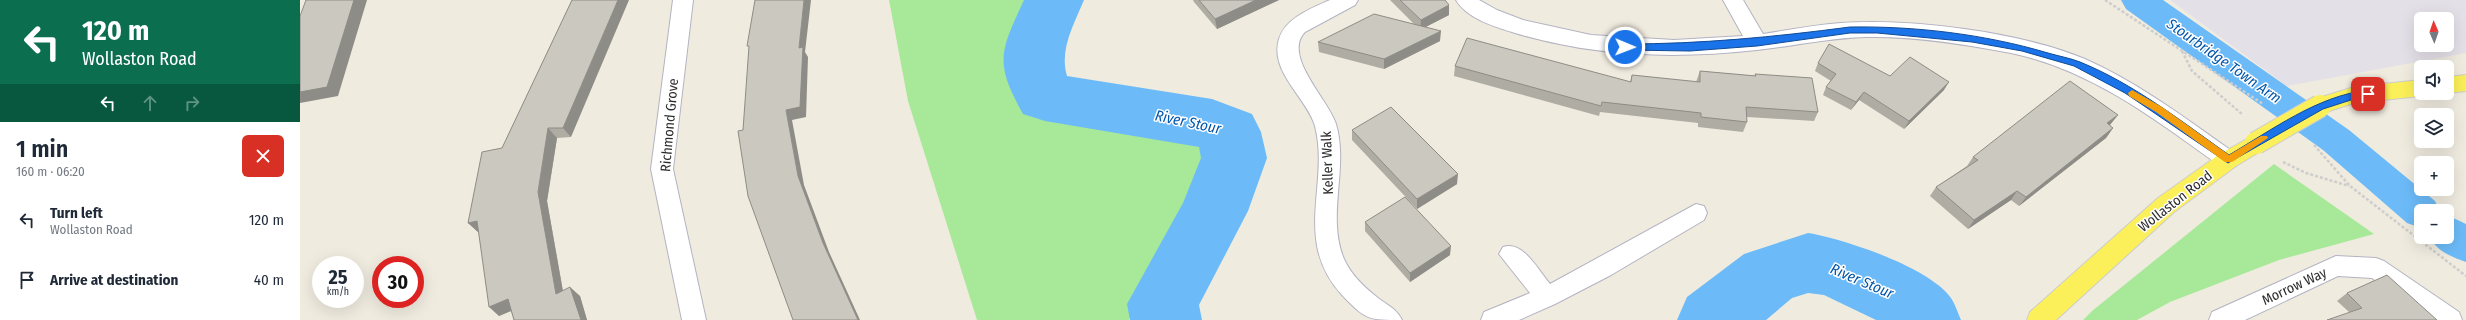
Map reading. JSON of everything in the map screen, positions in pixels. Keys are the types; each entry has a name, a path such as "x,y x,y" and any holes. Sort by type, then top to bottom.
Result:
{"main road":[{"path":"2454,84 2466,83"},
{"name":"Wollaston Road","path":"2039,320 2166,205 2228,160 2320,106 2354,95 2414,89"}],"street":[{"name":"Richmond Grove","path":"683,0 662,169 680,262 694,320"},
{"name":"Keller Walk","path":"1348,0 1298,25 1289,39 1289,53 1298,79 1312,97 1324,120 1329,138 1327,236 1331,254 1347,286 1373,310 1390,320"},
{"path":"1466,0 1490,16 1518,26 1563,39 1612,47 1677,48 1757,42 1850,30 1877,30 1972,39 2022,48 2077,64 2128,91 2159,110 2228,160"},
{"path":"1733,0 1757,42"},
{"path":"1493,320 1547,297 1602,268 1696,214"},
{"path":"1511,254 1547,297"},
{"name":"Morrow Way","path":"2221,320 2336,266 2376,268 2450,320"}],"path":[{"path":"2105,0 2266,107"},
{"path":"2181,51 2192,71 2243,115"},
{"path":"2313,145 2350,186 2466,276"},
{"path":"2280,161 2306,173 2350,186"}],"shaded area":[{"path":"2170,0 2466,0 2466,53 2428,60 2414,60 2414,63 2287,86"}],"green space":[{"path":"889,0 1043,0 1016,68 1036,102 1189,132 1211,165 1164,265 1129,320 977,320 908,101"},
{"path":"2274,164 2374,234 2279,260 2170,302 2137,320 2083,320 2092,311"}],"building":[{"path":"306,0 354,0 327,87 300,92 300,16"},
{"path":"572,0 618,0 563,128 548,128 538,192 556,294 570,287 581,320 514,320 508,299 489,307 477,221 468,223 482,152 502,148"},
{"path":"755,0 804,0 799,48 803,47 800,107 786,110 798,176 823,243 858,320 793,320 748,196 738,131 743,130 749,46 747,46"},
{"path":"1199,0 1256,0 1215,19"},
{"path":"1400,0 1445,0 1449,5 1421,20"},
{"path":"1374,14 1441,31 1384,59 1318,42"},
{"path":"1467,38 1631,82 1632,75 1700,82 1700,71 1756,76 1755,74 1812,78 1818,112 1746,107 1747,122 1701,117 1701,113 1602,102 1601,106 1455,66"},
{"path":"1829,44 1890,76 1910,57 1949,82 1909,121 1864,92 1856,102 1826,87 1836,74 1818,63"},
{"path":"2070,81 2118,115 2107,123 2113,128 2026,197 2017,191 1974,220 1936,187 1978,160 1973,157"},
{"path":"1391,107 1458,174 1417,199 1352,130"},
{"path":"1405,197 1451,246 1410,273 1365,222"},
{"path":"2387,275 2437,320 2327,320 2362,308 2347,293"}],"waterway":[{"name":"River Stour","path":"1054,0 1038,36 1035,48 1035,71 1038,84 1045,97 1212,124 1229,132 1234,158 1214,211 1163,304 1166,320"},
{"name":"Stourbridge Town Arm","path":"2138,0 2336,140 2414,206"},
{"name":"Stourbridge Town Arm","path":"2454,237 2466,245"},
{"name":"River Stour","path":"1713,320 1769,275 1808,263 1834,267 1903,299 1925,320"}],"slow traffic":[{"path":"2132,93 2159,110 2228,160 2264,138"}],"route":[{"path":"1625,47 1677,48 1757,42 1850,30 1877,30 1972,39 2022,48 2077,64 2128,91 2159,110 2228,160 2320,106 2354,95 2368,94"}]}
